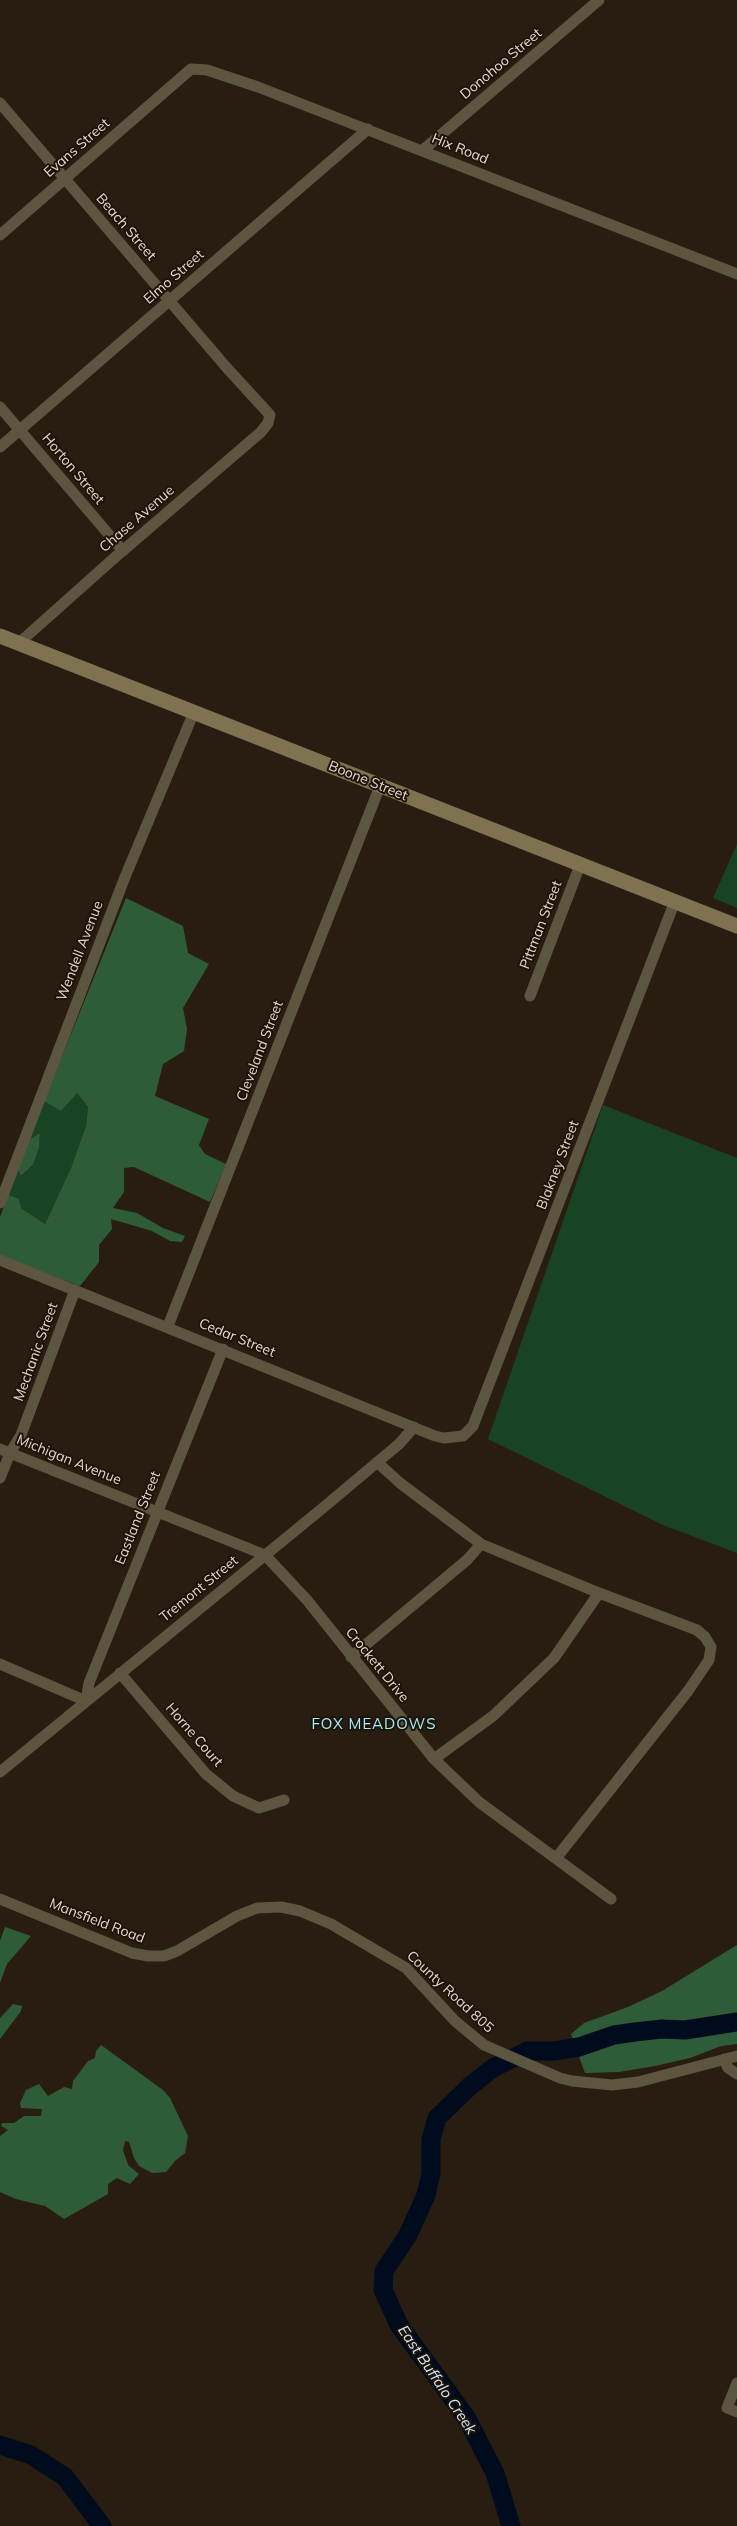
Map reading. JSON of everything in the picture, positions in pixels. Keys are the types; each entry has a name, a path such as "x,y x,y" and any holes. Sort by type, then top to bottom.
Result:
{"street":[{"name":"Donohoo Street","path":"422,150 599,0"},
{"name":"Hix Road","path":"174,84 191,69 207,70 258,87 737,274"},
{"name":"Evans Street","path":"0,235 174,84"},
{"name":"Beach Street","path":"0,103 270,415"},
{"name":"Elmo Street","path":"0,448 368,129"},
{"name":"Horton Street","path":"0,407 122,551"},
{"name":"Chase Avenue","path":"19,643 122,551 261,432 270,415"},
{"name":"Boone Street","path":"0,636 737,926"},
{"name":"Wendell Avenue","path":"0,1203 115,903 194,712"},
{"name":"Cleveland Street","path":"168,1326 380,786"},
{"name":"Pittman Street","path":"530,996 580,865"},
{"name":"Blakney Street","path":"462,1436 473,1426 675,901"},
{"name":"Cedar Street","path":"0,1260 168,1326 414,1427 444,1438 462,1436"},
{"name":"Mechanic Street","path":"0,1478 5,1451 21,1436 75,1290"},
{"name":"Eastland Street","path":"86,1701 89,1683 223,1349"},
{"name":"Tremont Street","path":"0,1772 399,1444 414,1427"},
{"name":"Michigan Avenue","path":"5,1451 265,1555"},
{"path":"377,1462 400,1483 481,1544 599,1593 697,1630 705,1637 711,1647 709,1660 557,1857"},
{"path":"351,1657 467,1560 481,1544"},
{"name":"Crockett Drive","path":"265,1555 307,1600 434,1759 479,1802 557,1857 611,1899"},
{"path":"434,1759 493,1716 554,1658 599,1593"},
{"path":"0,1664 86,1701"},
{"name":"Horne Court","path":"120,1673 206,1774 233,1796 259,1808 284,1800"},
{"name":"Mansfield Road","path":"0,1899 132,1953 148,1956 164,1956 177,1951 237,1916 265,1907"},
{"name":"County Road 805","path":"265,1907 290,1908 310,1915 393,1959 414,1976 464,2030 494,2051 560,2078 598,2084 638,2082 737,2056"},
{"path":"724,2059 728,2068 737,2074"},
{"path":"737,2383 727,2408 737,2412"}],"green space":[{"path":"737,844 737,908 713,898"},
{"path":"126,898 183,926 188,953 209,964 183,1008 187,1029 184,1051 163,1064 155,1096 209,1119 199,1145 205,1154 226,1164 210,1202 134,1167 124,1168 124,1192 113,1208 137,1213 163,1228 185,1236 182,1242 170,1241 152,1231 111,1219 112,1229 99,1245 99,1262 80,1286 0,1256 0,1217 8,1195 19,1199 21,1208 45,1224 71,1168 86,1126 88,1107 77,1093 61,1111 44,1101"},
{"path":"77,1093 88,1107 86,1126 71,1168 45,1224 21,1208 8,1195 18,1168 22,1176 33,1165 39,1148 40,1133 29,1140 44,1101"},
{"path":"603,1105 737,1158 737,1553 663,1525 488,1439"},
{"path":"40,1133 39,1148 33,1165 21,1176 18,1169 29,1140"},
{"path":"5,1927 31,1936 7,1964 0,1983 0,1941"},
{"path":"737,1945 737,2044 721,2046 690,2058 655,2066 619,2072 585,2073 571,2034 584,2023 628,2007 662,1991"},
{"path":"13,2004 22,2006 21,2011 0,2039 0,2018"},
{"path":"101,2045 163,2090 170,2098 188,2136 185,2153 166,2172 152,2173 139,2166 134,2158 129,2142 125,2141 123,2150 128,2165 139,2174 130,2184 117,2178 108,2184 108,2194 64,2219 45,2206 16,2199 0,2192 0,2136 8,2130 1,2126 2,2123 14,2123 24,2116 41,2116 42,2109 21,2108 20,2103 26,2090 39,2084 48,2096 64,2087 72,2089 73,2081 88,2061 95,2058 96,2051"}],"waterway":[{"name":"East Buffalo Creek","path":"511,2526 495,2473 466,2417 399,2325 383,2290 384,2271 408,2235 426,2195 431,2174 431,2139 437,2118 470,2086 493,2068 527,2051 554,2051 579,2047 614,2035 635,2032 662,2029 685,2030 737,2022"},
{"name":"East Buffalo Creek","path":"0,2445 31,2455 65,2477 102,2526"}],"district":[{"name":"FOX MEADOWS","path":"374,1724"}]}
